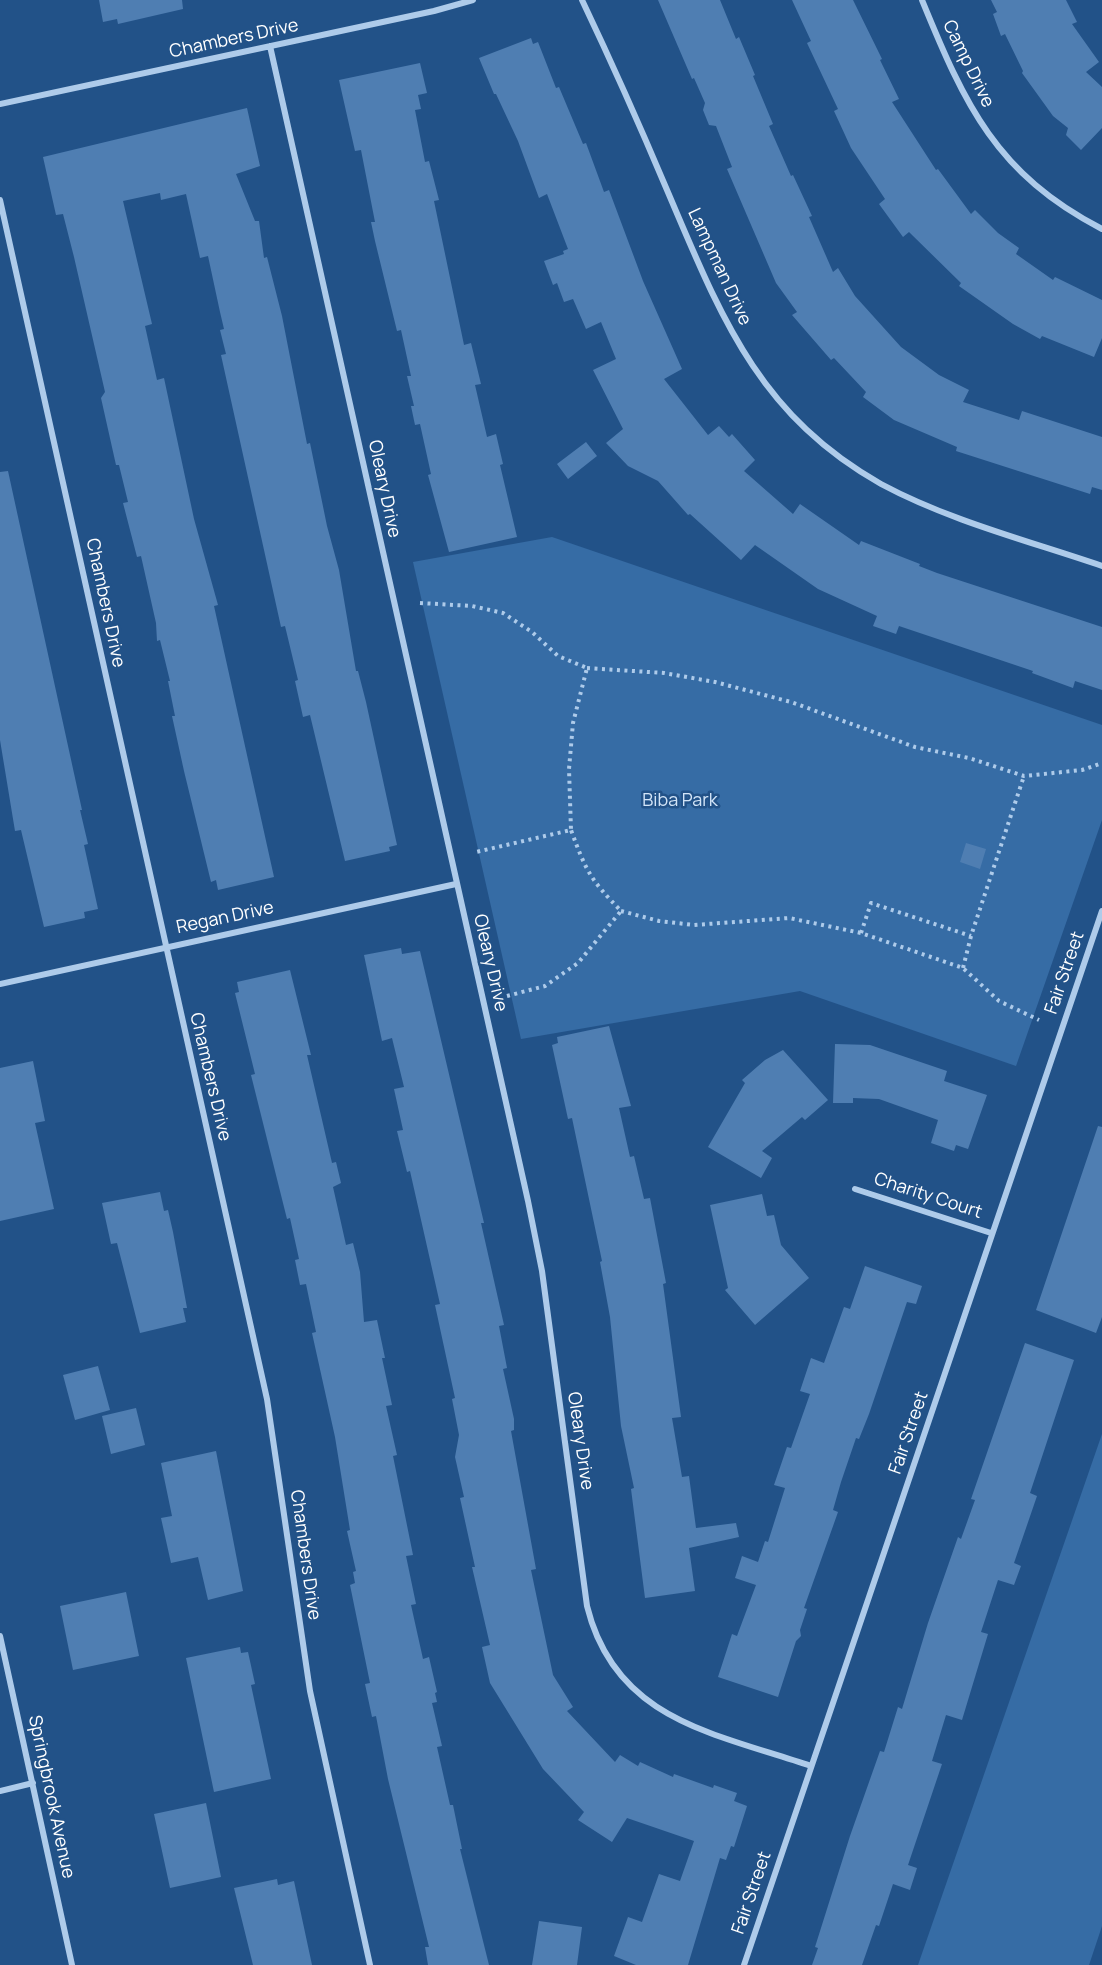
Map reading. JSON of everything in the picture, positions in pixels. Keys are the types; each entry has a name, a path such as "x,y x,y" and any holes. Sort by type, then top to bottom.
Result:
{"street":[{"name":"Chambers Drive","path":"0,104 473,0"},
{"name":"Lampman Drive","path":"582,0 618,75 718,310 750,363 788,411 815,437 843,459 880,483 913,500 1102,566"},
{"name":"Camp Drive","path":"922,0 954,78 985,130 1030,180 1063,206 1102,229"},
{"name":"Oleary Drive","path":"270,46 542,1271 587,1606 594,1632 619,1674 658,1709 679,1720 811,1766"},
{"name":"Chambers Drive","path":"0,200 267,1399 310,1691 370,1965"},
{"name":"Regan Drive","path":"0,984 456,884"},
{"name":"Fair Street","path":"744,1965 1102,911"},
{"name":"Charity Court","path":"855,1189 992,1233"},
{"name":"Springbrook Avenue","path":"0,1636 72,1965"},
{"path":"0,1791 33,1783"}],"path":[{"path":"420,603 472,606 503,613 532,632 558,656 587,668 664,673 715,682 791,702 915,747 969,758 1024,777 1082,770 1102,763"},
{"path":"587,668 573,723 569,769 572,830 589,875 621,911 659,921 694,925 789,918 861,933 963,968 999,1001 1039,1020"},
{"path":"963,968 971,936 1024,777"},
{"path":"476,852 572,830"},
{"path":"861,933 871,903 971,936"},
{"path":"507,996 545,986 578,963 621,911"}],"green space":[{"name":"Biba Park","path":"552,537 1102,725 1102,820 1016,1066 800,991 521,1039 413,562"},
{"path":"1102,1434 1102,1926 1089,1965 918,1965"}],"building":[{"path":"99,0 182,0 183,9 118,24 117,19 103,22"},
{"path":"658,0 720,0 736,39 739,37 755,75 753,76 773,124 769,126 812,216 809,217 833,272 838,268 855,296 901,347 939,375 969,390 963,402 1019,420 1022,411 1102,437 1102,490 1092,487 1090,494 956,451 957,447 894,420 863,397 866,392 834,358 831,360 792,315 797,312 776,283 727,169 732,167 716,126 709,125 703,110 705,103 694,78 692,79"},
{"path":"792,0 853,0 899,99 892,102 936,170 938,169 971,214 975,210 998,233 1019,248 1016,254 1053,280 1055,277 1102,300 1102,338 1094,357 1042,336 1040,339 1013,324 959,286 961,283 909,232 903,237 879,204 885,199 851,148 834,111 838,109 807,43 811,41"},
{"path":"991,0 1066,0 1077,22 1072,24 1099,62 1086,72 1102,87 1102,128 1081,150 1066,135 1068,128 1053,116 1022,73 1005,34 1001,36 993,14 997,12"},
{"path":"531,38 533,44 538,42 556,88 559,87 583,144 586,143 604,192 609,190 643,281 682,369 664,379 708,435 719,426 729,437 732,434 755,460 744,471 793,514 800,504 859,545 861,541 937,573 1102,627 1102,690 1075,681 1073,688 1032,673 1033,671 899,626 896,634 873,626 877,616 818,589 755,545 741,560 690,514 688,515 658,481 628,466 606,443 623,429 593,370 616,359 601,322 586,329 573,299 564,302 557,283 553,285 544,261 564,254 563,251 568,249 547,194 539,198 518,141 479,58"},
{"path":"420,63 427,93 418,95 421,109 415,110 425,162 429,161 439,200 434,201 464,345 471,343 481,384 475,385 487,437 496,434 503,464 500,465 517,537 449,552 428,475 431,474 420,424 415,425 411,406 414,406 407,376 411,376 401,330 397,331 375,241 371,222 375,222 361,150 355,151 339,80"},
{"path":"247,108 260,166 236,174 255,221 259,221 264,258 267,257 282,316 307,444 310,443 327,526 339,570 356,671 358,671 366,702 397,845 389,847 390,851 345,861 310,715 303,717 295,681 298,680 285,626 281,627 221,355 226,354 220,330 224,329 208,256 200,258 186,194 161,200 160,193 123,201 152,324 145,326 157,380 164,378 194,519 218,605 214,606 274,877 218,890 216,880 211,882 172,716 175,716 168,681 170,681 160,640 157,641 156,623 141,556 137,557 123,503 128,502 119,465 116,465 101,398 105,392 74,257 63,214 56,215 43,157"},
{"path":"586,442 597,456 568,479 557,464"},
{"path":"8,471 82,810 80,810 88,844 84,845 98,909 84,912 85,918 44,927 21,830 15,831 0,740 0,472"},
{"path":"966,843 986,849 980,869 960,862"},
{"path":"401,948 402,954 420,951 484,1223 481,1223 504,1325 499,1326 507,1368 503,1369 514,1419 514,1430 511,1431 536,1569 531,1570 553,1675 573,1707 567,1711 615,1762 620,1755 638,1766 640,1762 673,1777 674,1774 713,1788 714,1785 737,1793 734,1801 747,1806 734,1847 731,1846 726,1860 720,1858 688,1965 636,1965 614,1956 628,1917 642,1922 659,1874 680,1881 694,1841 627,1818 612,1842 578,1820 584,1812 543,1769 490,1683 482,1647 490,1645 472,1567 475,1567 460,1498 464,1497 455,1457 459,1435 452,1399 455,1398 435,1305 440,1304 410,1171 407,1172 397,1131 403,1130 394,1089 404,1087 392,1038 382,1041 364,955"},
{"path":"290,970 311,1055 307,1055 332,1163 336,1162 341,1183 333,1187 346,1245 353,1243 360,1272 364,1322 377,1320 385,1358 382,1358 392,1405 386,1406 397,1455 393,1456 413,1555 406,1556 416,1604 411,1605 423,1659 429,1657 437,1692 435,1693 437,1702 432,1703 442,1746 437,1747 450,1805 453,1805 462,1849 460,1849 489,1965 428,1965 425,1947 429,1947 388,1779 376,1716 372,1717 365,1684 370,1683 350,1585 355,1583 353,1572 356,1571 347,1531 350,1530 335,1437 312,1333 316,1332 306,1284 300,1285 295,1260 299,1259 290,1218 287,1219 251,1075 255,1074 235,993 239,992 237,982"},
{"path":"609,1026 631,1106 619,1108 630,1157 634,1156 644,1199 650,1198 666,1283 663,1284 681,1417 672,1418 682,1477 689,1476 696,1528 736,1523 739,1537 689,1548 695,1591 645,1598 631,1489 634,1488 621,1426 610,1317 600,1262 602,1261 572,1118 568,1119 552,1045 558,1043 557,1037"},
{"path":"835,1044 870,1045 947,1071 944,1081 987,1095 968,1149 956,1145 954,1151 931,1143 938,1120 879,1099 853,1098 853,1103 833,1103"},
{"path":"783,1050 828,1100 805,1120 802,1117 762,1151 772,1158 761,1178 708,1147 745,1083 742,1080 765,1060"},
{"path":"33,1061 45,1121 35,1123 54,1209 0,1221 0,1068"},
{"path":"1098,1126 1102,1127 1102,1317 1096,1333 1036,1310"},
{"path":"160,1192 164,1211 168,1210 173,1232 187,1308 183,1308 186,1322 140,1333 117,1243 111,1244 102,1203"},
{"path":"762,1194 767,1216 774,1215 781,1245 809,1278 755,1325 725,1290 728,1288 710,1205"},
{"path":"865,1266 922,1286 916,1304 907,1302 869,1414 859,1439 856,1438 833,1510 838,1512 804,1608 807,1609 800,1630 801,1636 796,1641 778,1697 718,1677 732,1634 737,1636 756,1585 735,1578 742,1556 758,1562 765,1541 768,1542 785,1488 774,1485 787,1447 791,1448 810,1394 800,1391 811,1358 824,1363 844,1307 850,1309"},
{"path":"1025,1343 1074,1360 1030,1493 1037,1496 1014,1563 1021,1566 1014,1585 998,1580 981,1632 988,1634 962,1720 946,1715 932,1761 942,1764 908,1865 917,1868 910,1890 893,1884 879,1926 876,1925 862,1965 812,1965 818,1948 815,1947 850,1836 880,1751 884,1752 898,1707 902,1709 928,1623 958,1537 961,1539 975,1500 971,1499"},
{"path":"98,1366 110,1410 75,1420 63,1375"},
{"path":"136,1408 145,1445 111,1454 102,1416"},
{"path":"216,1451 243,1591 208,1600 198,1557 171,1563 161,1518 172,1516 161,1463"},
{"path":"126,1592 139,1656 73,1670 60,1606"},
{"path":"240,1647 241,1653 248,1652 255,1684 251,1685 271,1779 214,1792 186,1658"},
{"path":"206,1803 221,1877 170,1888 154,1814"},
{"path":"277,1879 278,1885 294,1881 312,1965 253,1965 234,1888"},
{"path":"539,1921 582,1927 577,1965 532,1965"}]}
